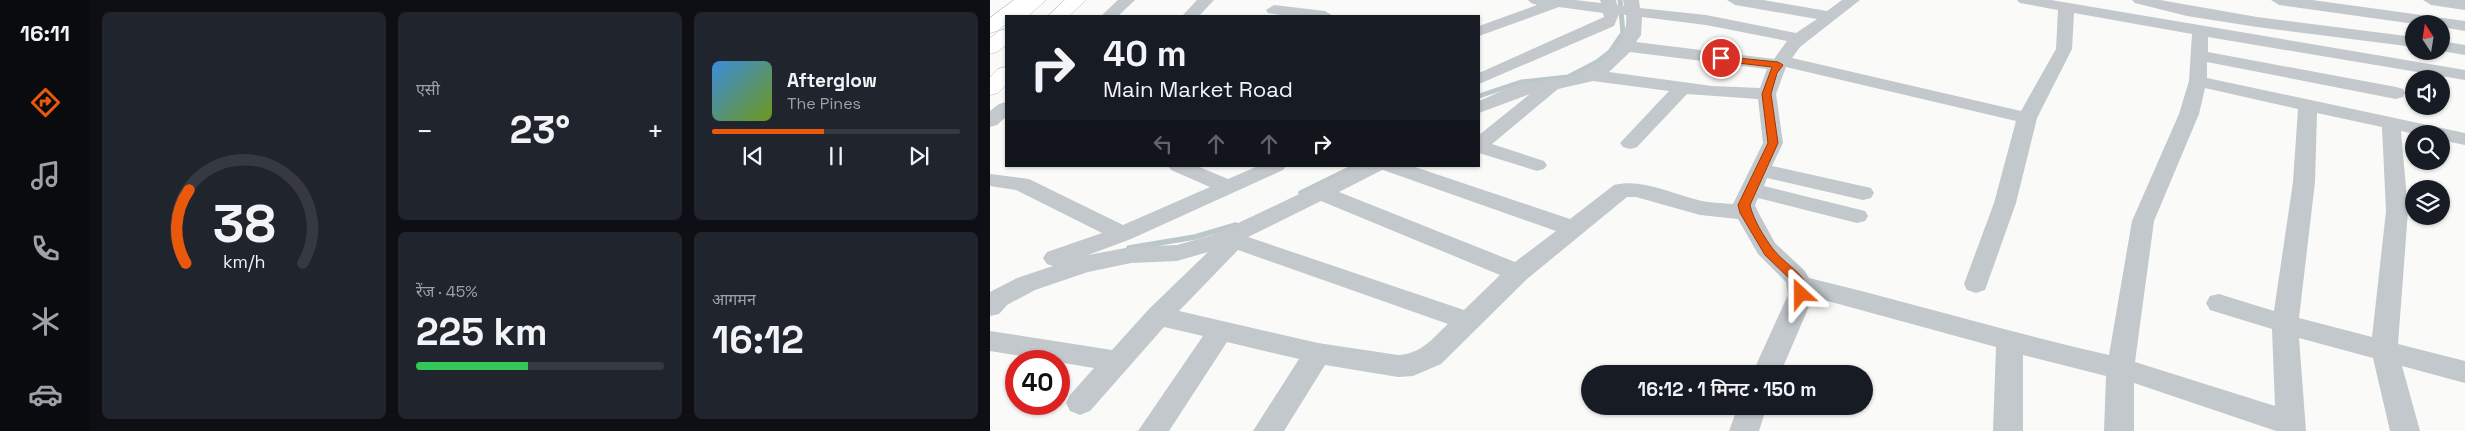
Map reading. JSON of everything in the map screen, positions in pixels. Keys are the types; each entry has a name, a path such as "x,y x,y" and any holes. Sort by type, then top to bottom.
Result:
{"main road":[{"path":"1006,15 1026,0"},
{"path":"1017,15 1037,0"},
{"path":"1031,15 1051,0"},
{"path":"1058,15 1077,0"},
{"path":"1075,15 1093,0"},
{"path":"990,27 1005,16"},
{"path":"990,36 1005,25"},
{"path":"990,48 1005,36"},
{"path":"990,72 1005,59"},
{"path":"990,88 1005,75"}],"street":[{"path":"1111,15 1127,0"},
{"path":"1191,15 1206,0"},
{"path":"1536,0 1621,6 1706,20 1799,39"},
{"path":"1735,0 1830,16"},
{"path":"1770,365 1801,294 1802,286 1798,279 1769,252 1748,201 1773,143 1767,94 1773,73 1799,39 1852,0"},
{"path":"2025,0 2465,75"},
{"path":"2142,0 2187,11 2405,41"},
{"path":"2279,0 2356,6 2465,26"},
{"path":"2431,0 2465,5"},
{"path":"1480,31 1558,2"},
{"path":"1480,107 1525,88 1551,86 1600,71 1625,46 1633,35 1621,6"},
{"path":"1480,79 1608,23 1621,6"},
{"path":"2356,6 2380,38 2391,63 2396,93 2397,211 2384,349 2405,431"},
{"path":"1976,284 2005,203 2027,118 2064,49 2066,7"},
{"path":"1275,9 1318,15"},
{"path":"2119,431 2120,368 2143,221 2189,114 2198,81 2200,31"},
{"path":"1625,46 1780,63 2027,118"},
{"path":"2450,48 2465,50"},
{"path":"2199,55 2396,93"},
{"path":"1591,74 1712,92 1767,94"},
{"path":"2198,81 2405,126"},
{"path":"1480,145 1551,86"},
{"path":"1630,143 1683,88"},
{"path":"1802,286 1925,316 2010,341 2120,368 2291,427 2285,324 2304,182 2308,105"},
{"path":"990,122 1005,109"},
{"path":"2450,136 2465,139"},
{"path":"1480,146 1537,164"},
{"path":"1180,167 1228,187"},
{"path":"990,287 1019,272 1123,234 1274,167"},
{"path":"990,307 998,299 1026,284 1084,264 1131,255 1177,253 1230,239 1373,167"},
{"path":"1394,167 1572,228"},
{"path":"1760,170 1863,193"},
{"path":"990,180 1021,184 1123,234"},
{"path":"1158,316 1318,353 1393,365 1413,365 1431,357 1518,273 1572,228 1615,194 1629,189 1700,208 1748,201 1857,216"},
{"path":"1321,192 1518,273"},
{"path":"1080,403 1116,361 1230,239"},
{"path":"1230,239 1467,321"},
{"path":"2219,304 2285,324 2465,372"},
{"path":"1153,431 1221,330"},
{"path":"990,341 1116,361"},
{"path":"2008,431 2010,341"},
{"path":"1268,431 1318,353"},
{"path":"1744,431 1750,415"}],"waterway":[{"path":"1480,96 1521,82 1568,77 1597,62 1610,52 1623,33 1620,0"},
{"path":"1301,193 1354,167"},
{"path":"1129,248 1195,237 1236,225"}],"route":[{"path":"1721,58 1778,65 1767,87 1774,135 1773,143 1744,205 1746,213 1769,252 1798,279 1802,286 1801,294"}]}
